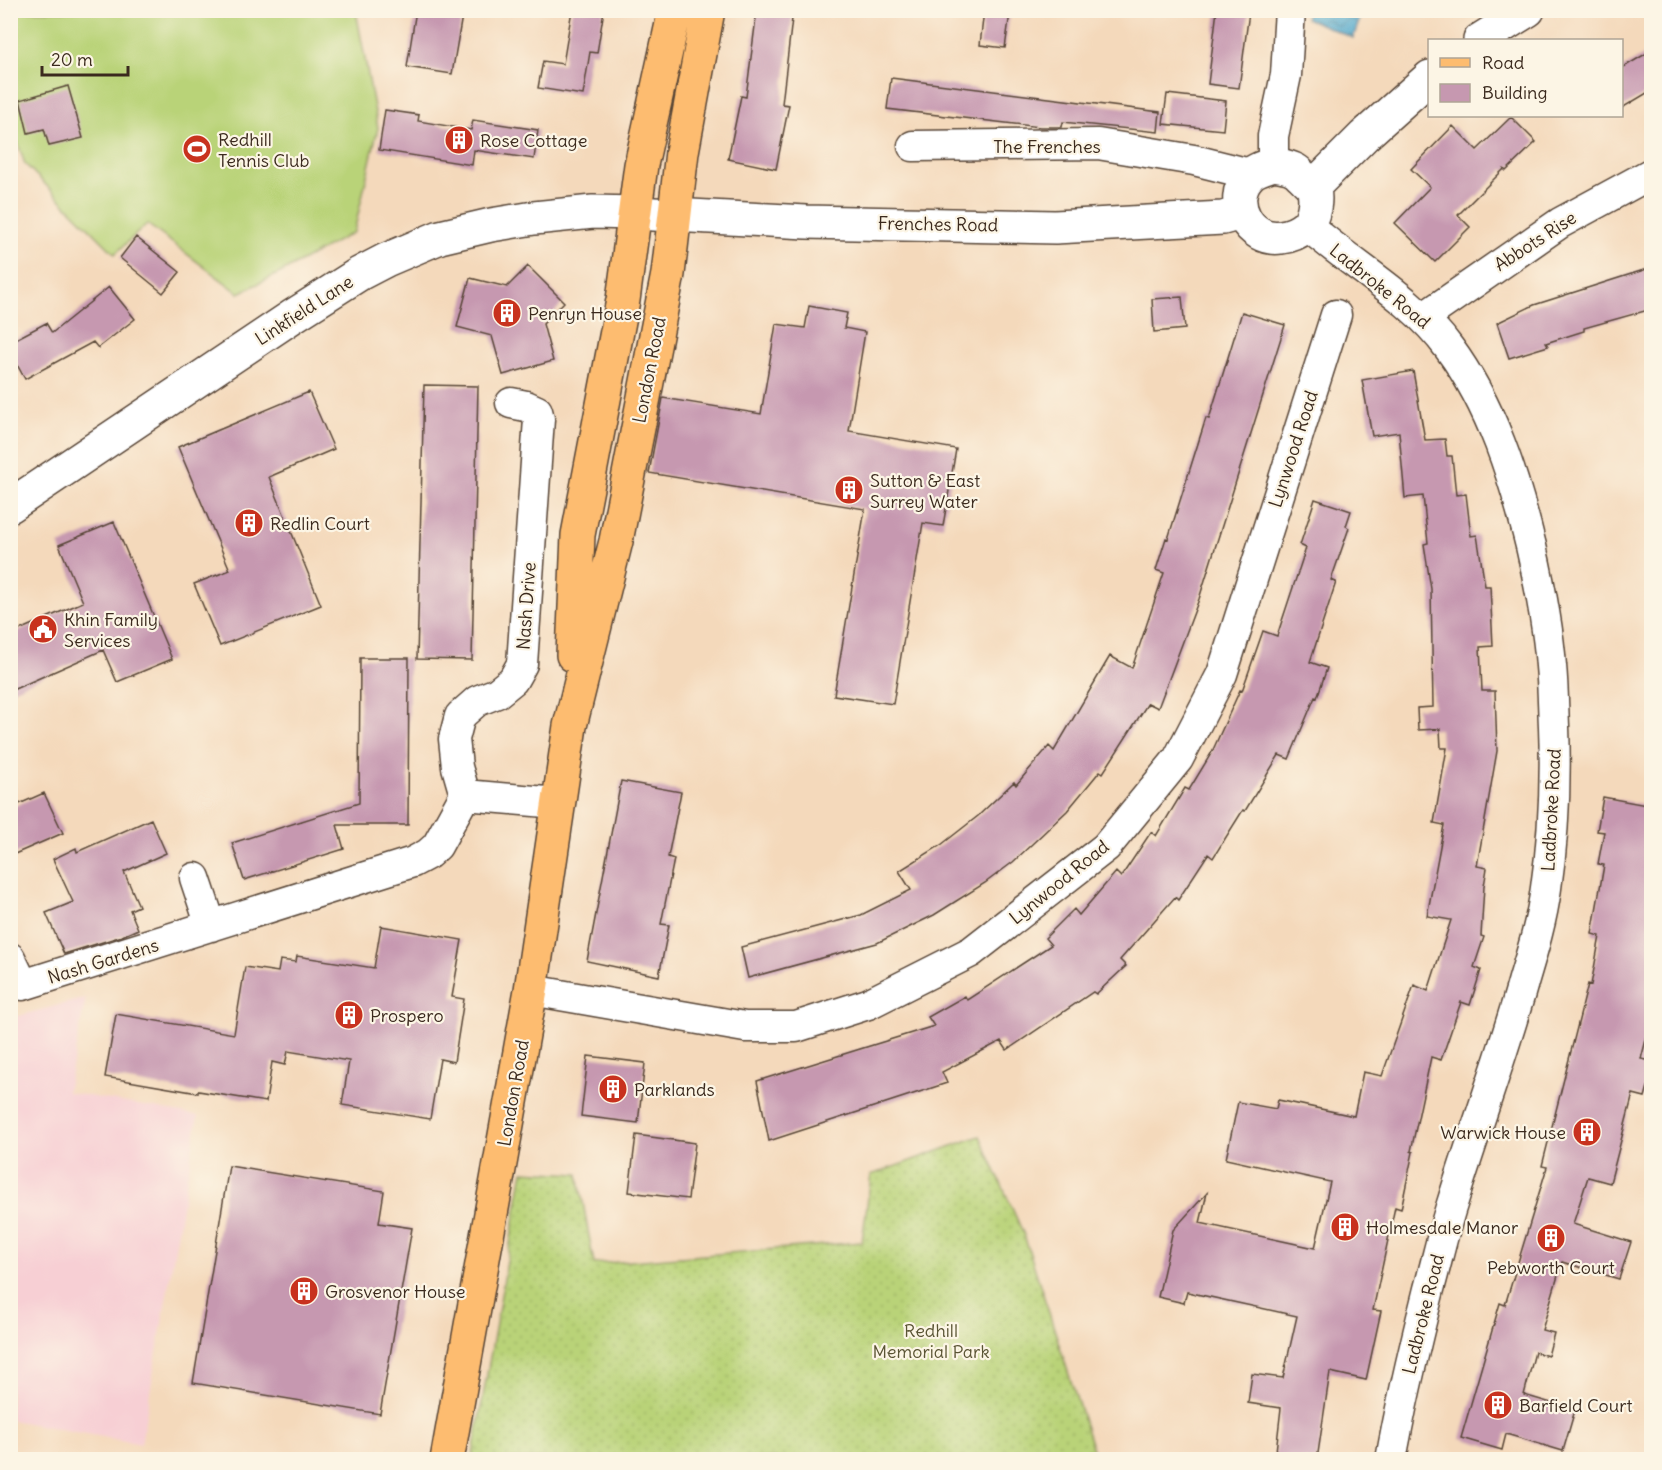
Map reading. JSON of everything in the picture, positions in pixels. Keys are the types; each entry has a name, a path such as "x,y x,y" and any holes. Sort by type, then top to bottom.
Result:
{"main road":[{"name":"London Road","path":"570,726 578,535 623,300 641,165 675,10"},
{"name":"London Road","path":"447,1460 531,990 570,726 618,530 668,274 682,152 708,10"}],"street":[{"path":"1261,169 1295,170 1312,187 1315,200 1307,225 1291,235 1278,238 1261,234 1250,226 1241,213 1240,196 1243,185 1261,169 1273,136 1286,75 1290,10"},
{"path":"1482,39 1528,10"},
{"path":"1312,187 1364,136 1428,79"},
{"name":"The Frenches","path":"913,146 1098,144 1261,169"},
{"name":"Abbots Rise","path":"1424,318 1560,223 1652,173"},
{"name":"Linkfield Lane","path":"10,506 293,316 359,274 386,260 440,237 491,225 593,212 635,213"},
{"name":"Frenches Road","path":"635,213 807,222 1055,227 1223,218 1241,213"},
{"name":"Ladbroke Road","path":"1307,225 1424,318 1448,346 1468,375 1509,466 1523,514 1537,573 1552,668 1556,780 1552,841 1539,928 1506,1044 1451,1207 1400,1405 1391,1460"},
{"name":"Lynwood Road","path":"531,990 745,1027 796,1027 868,1004 972,952 1106,847 1178,759 1222,674 1336,315"},
{"name":"Nash Drive","path":"465,795 457,767 454,739 460,716 477,701 497,693 513,680 522,664 539,419 537,411 511,403"},
{"path":"465,795 558,803"},
{"name":"Nash Gardens","path":"10,958 23,985 413,862 437,846 465,795"},
{"path":"195,878 211,926"}],"shaded area":[{"path":"86,998 67,1092 198,1116 141,1444 11,1420 11,1018"}],"green space":[{"name":"Redhill Tennis Club","path":"10,11 356,11 378,128 354,232 239,293 147,224 115,254 25,164 11,123"},
{"name":"Redhill Memorial Park","path":"980,1136 1024,1235 1096,1459 472,1459 523,1171 578,1174 594,1264 862,1242 871,1175"}],"water":[{"path":"1306,10 1363,11 1353,38 1306,18"}],"building":[{"path":"416,10 463,10 452,74 407,67"},
{"path":"572,10 604,10 597,53 590,52 583,95 538,88 543,61 563,64"},
{"path":"757,10 793,10 782,104 789,105 776,169 728,159 741,96 746,97"},
{"path":"984,10 1010,13 1005,48 980,45"},
{"path":"1217,10 1249,12 1239,88 1208,84"},
{"path":"1652,50 1652,90 1623,107 1623,67"},
{"path":"891,78 1160,112 1158,132 1063,122 1062,127 1040,127 887,109"},
{"path":"68,86 83,138 49,146 44,129 28,133 20,100"},
{"path":"1167,94 1226,101 1223,130 1163,124"},
{"name":"Rose Cottage","path":"385,110 419,115 418,121 471,130 473,120 538,130 534,159 474,150 472,165 379,150"},
{"path":"1511,117 1536,142 1506,171 1504,169 1458,215 1470,227 1435,262 1395,223 1430,187 1411,169 1453,126 1477,150"},
{"path":"136,237 180,272 163,293 120,258"},
{"name":"Penryn House","path":"528,266 564,302 543,324 553,361 503,375 492,336 457,327 470,278 507,287"},
{"path":"1647,269 1652,282 1652,309 1584,328 1584,331 1546,343 1548,346 1509,358 1497,323 1534,305"},
{"path":"109,287 135,319 98,348 93,342 25,379 10,352 10,342 46,323 52,333"},
{"path":"1182,297 1185,329 1154,332 1152,299"},
{"name":"Sutton & East Surrey Water","path":"809,306 847,313 844,328 865,332 849,431 956,449 943,526 923,523 893,704 834,695 865,509 649,473 663,398 761,414 776,324 805,328"},
{"path":"1242,312 1285,325 1199,599 1158,708 1148,703 1103,773 1100,771 1067,811 1013,862 985,883 934,915 877,943 748,978 741,947 861,915 911,890 899,871 941,845 978,816 1014,782 1016,785 1049,746 1054,751 1110,656 1132,668 1164,573 1156,570 1206,418 1209,419"},
{"path":"1413,371 1425,440 1445,439 1447,456 1452,456 1456,495 1466,494 1471,536 1477,535 1485,586 1490,586 1493,646 1480,647 1482,691 1495,691 1497,751 1477,866 1487,868 1481,936 1484,937 1474,967 1481,970 1470,1005 1461,1002 1441,1060 1431,1057 1401,1209 1395,1207 1373,1310 1381,1311 1366,1380 1330,1372 1317,1460 1275,1460 1281,1408 1248,1403 1252,1374 1283,1378 1297,1316 1187,1292 1184,1303 1158,1297 1173,1230 1207,1193 1200,1223 1315,1248 1330,1182 1226,1159 1238,1102 1276,1109 1278,1100 1354,1116 1363,1072 1382,1076 1414,985 1428,991 1451,920 1427,916 1444,825 1434,823 1447,748 1441,748 1440,729 1418,730 1417,708 1433,707 1431,589 1424,544 1428,543 1423,496 1405,498 1399,432 1372,436 1362,380"},
{"path":"424,385 478,386 472,660 417,659"},
{"name":"Redlin Court","path":"309,392 334,449 269,477 321,605 220,646 194,584 230,570 178,447"},
{"path":"1315,499 1351,511 1346,526 1349,528 1331,580 1336,582 1310,662 1327,668 1317,698 1315,697 1289,759 1279,755 1213,858 1208,854 1178,900 1175,897 1120,960 1126,966 1096,994 1093,992 1007,1050 1001,1041 942,1072 947,1083 769,1141 757,1081 934,1026 928,1017 965,996 967,1000 1051,945 1045,938 1074,909 1079,915 1116,872 1121,877 1151,832 1156,836 1185,788 1189,790 1212,752 1240,690 1242,691 1263,631 1277,636 1306,548 1300,545"},
{"path":"114,522 172,659 117,682 103,650 10,691 10,634 83,602 59,545"},
{"path":"360,658 409,658 408,825 337,825 344,849 244,880 232,843 359,803"},
{"path":"621,781 681,792 668,857 674,859 661,924 669,925 659,976 587,961"},
{"path":"44,793 63,833 10,856 10,808"},
{"path":"1603,797 1652,806 1652,1017 1641,1059 1652,1061 1652,1073 1645,1097 1633,1094 1610,1183 1588,1177 1573,1224 1631,1242 1619,1279 1562,1262 1542,1330 1554,1333 1548,1356 1535,1352 1524,1395 1575,1410 1563,1451 1506,1434 1502,1450 1461,1438 1500,1303 1505,1305 1547,1167 1542,1166 1588,984 1591,985 1600,936 1592,934 1604,865 1598,864 1604,832 1597,831"},
{"path":"151,819 166,853 124,872 139,906 130,910 138,929 64,954 46,913 73,902 53,859 76,848 77,852"},
{"name":"Prospero","path":"381,926 462,940 452,997 464,999 454,1062 440,1059 430,1119 342,1105 349,1061 288,1051 285,1065 272,1062 266,1102 105,1077 116,1014 234,1034 245,967 278,972 280,960 296,962 297,956 374,968"},
{"name":"Parklands","path":"588,1056 645,1063 638,1123 581,1116"},
{"name":"Parklands","path":"636,1135 695,1143 688,1199 629,1192"},
{"name":"Grosvenor House","path":"229,1166 384,1191 379,1223 412,1228 380,1414 193,1383"}],"place":[{"name":"Rose Cottage","path":"459,140"},
{"name":"Redhill Tennis Club","path":"197,149"},
{"name":"Penryn House","path":"507,313"},
{"name":"Sutton & East Surrey Water","path":"849,490"},
{"name":"Redlin Court","path":"249,523"},
{"name":"Khin Family Services","path":"43,629"},
{"name":"Prospero","path":"349,1015"},
{"name":"Parklands","path":"613,1089"},
{"name":"Warwick House","path":"1587,1132"},
{"name":"Holmesdale Manor","path":"1345,1227"},
{"name":"Pebworth Court","path":"1551,1238"},
{"name":"Grosvenor House","path":"304,1291"},
{"name":"Barfield Court","path":"1498,1405"}]}
